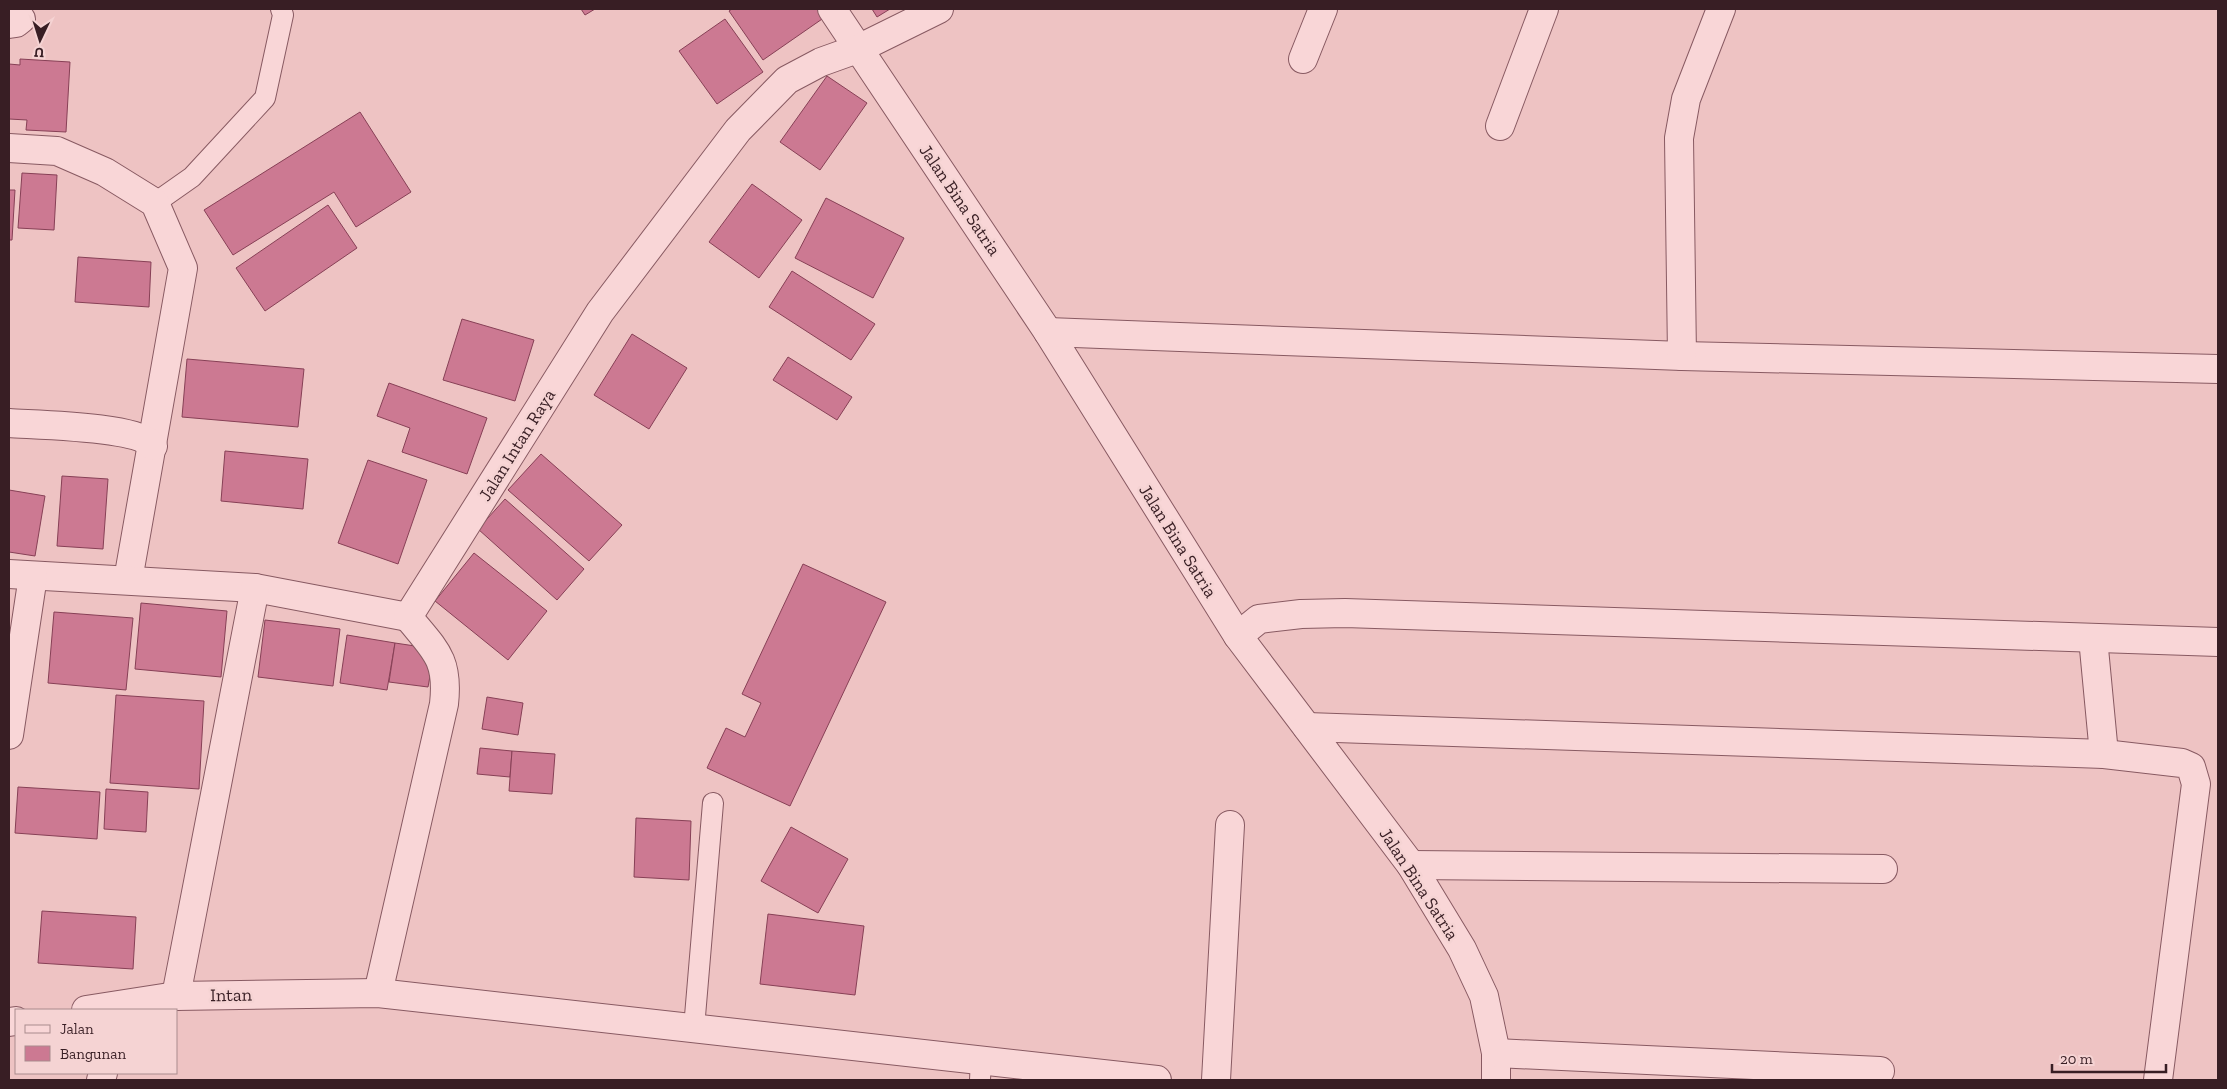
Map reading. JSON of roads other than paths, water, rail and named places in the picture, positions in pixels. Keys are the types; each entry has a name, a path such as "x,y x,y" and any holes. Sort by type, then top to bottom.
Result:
{"street":[{"name":"Jalan Bina Satria","path":"832,9 860,48 1048,332 1238,636 1411,865 1462,949 1484,996 1496,1053 1496,1080"},
{"name":"Jalan Intan Raya","path":"408,617 600,312 738,130 787,80 821,62 860,48 939,9"},
{"path":"1303,59 1322,9"},
{"path":"1500,126 1544,9"},
{"path":"1682,356 1679,138 1686,99 1721,9"},
{"path":"9,148 57,151 104,172 155,203 183,268 128,580"},
{"path":"1048,332 1682,356 2218,369"},
{"path":"9,424 128,433 149,441 153,446"},
{"path":"9,735 21,575 255,588 408,617 436,651 445,669 446,686 444,704 378,993"},
{"path":"176,996 255,588"},
{"path":"1238,636 1259,619 1301,614 1345,613 2218,642"},
{"path":"2094,638 2104,754"},
{"path":"1307,727 2104,754 2182,763 2191,767 2196,784 2158,1080"},
{"path":"1216,1080 1230,825"},
{"path":"1411,865 1883,869"},
{"name":"Intan","path":"103,1009 120,1008 176,996 378,993 694,1028 980,1070 1157,1080"},
{"path":"1496,1053 1880,1071"}],"lane":[{"path":"155,203 192,177 265,98 283,15 281,9"},
{"path":"694,1028 713,803"}]}
